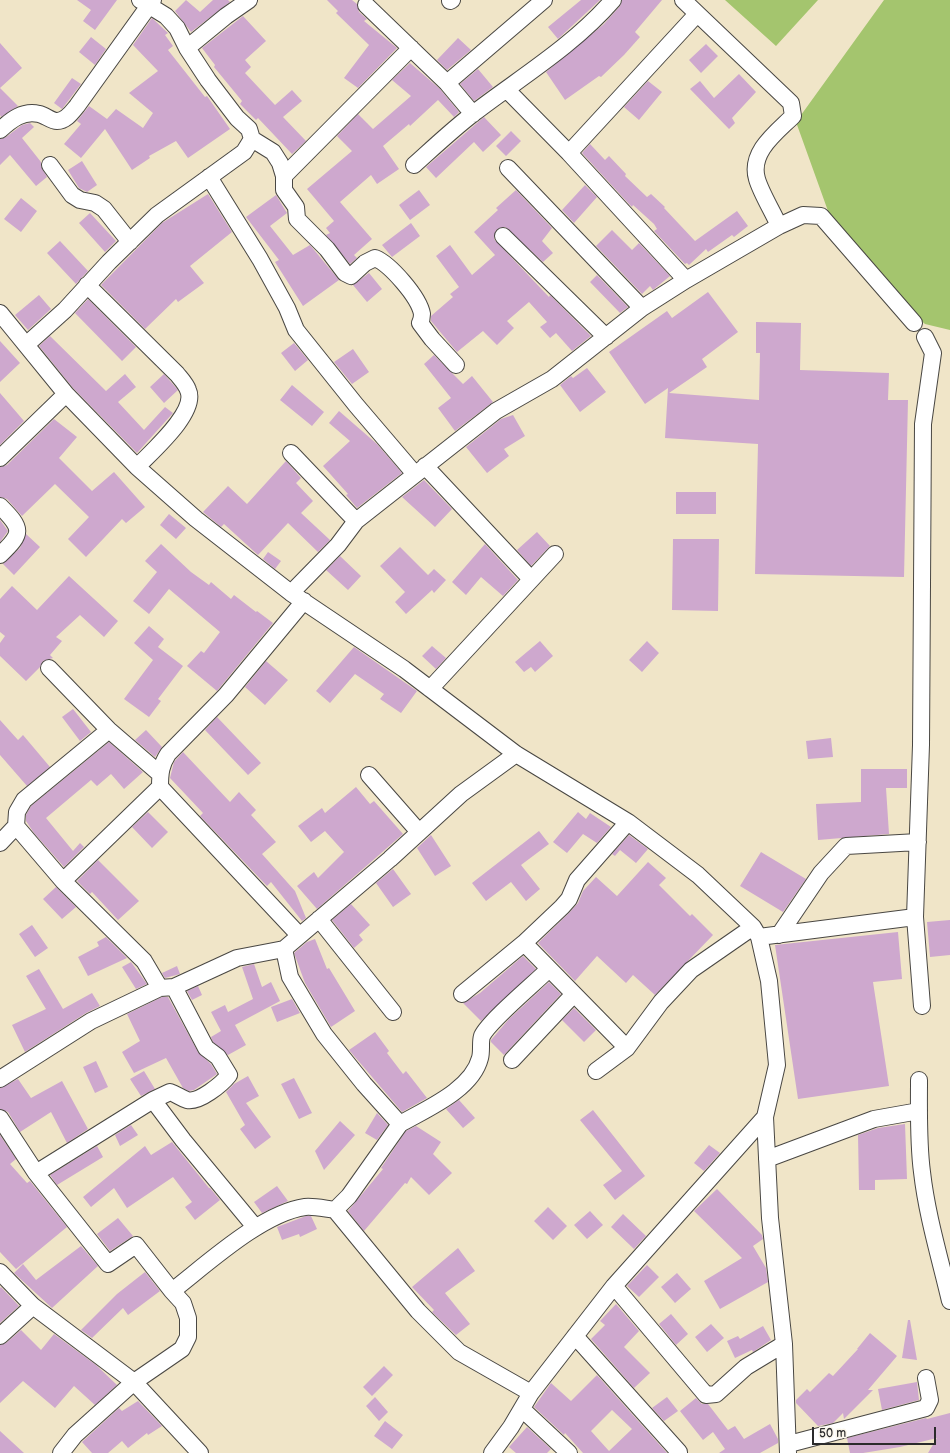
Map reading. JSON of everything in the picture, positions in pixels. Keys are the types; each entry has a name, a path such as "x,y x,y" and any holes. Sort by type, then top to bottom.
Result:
{"street":[{"path":"187,48 226,16 249,0"},
{"path":"447,83 544,0"},
{"path":"414,165 473,114 549,59 595,21 613,0"},
{"path":"683,0 791,103 794,116 769,139 757,158 756,178 779,226"},
{"path":"0,130 15,117 26,113 39,114 57,121 67,118 78,106 148,1 166,16 177,28 187,48 208,80 249,129 252,139 274,152 280,163 284,176 284,190 296,206 297,219 327,249 345,273 351,276 365,263 375,258 382,261 405,286 414,299 422,314 420,323 432,339 456,365"},
{"path":"366,5 447,83 473,114"},
{"path":"568,153 697,14"},
{"path":"284,176 411,48"},
{"path":"507,90 686,280"},
{"path":"26,345 65,310 87,285 157,216 244,152 252,139"},
{"path":"50,165 72,195 80,200 95,203 104,209 130,242"},
{"path":"508,168 642,308"},
{"path":"209,177 260,259 287,308 296,330 356,406 419,470 531,579"},
{"path":"63,881 160,780 162,764 168,754 226,694 356,520 496,411 552,379 642,308 686,280 779,226 803,215 821,216 914,323"},
{"path":"503,236 606,337"},
{"path":"87,285 177,374 189,391 188,408 179,422 137,467"},
{"path":"0,313 66,394 137,467 196,519 298,597 404,669 516,754 628,822 698,875 756,932 769,981 777,1065 765,1117 770,1218 784,1344 789,1448 926,1408 930,1400 926,1378"},
{"path":"922,1006 915,917 921,745 923,424 933,353 925,337"},
{"path":"0,458 66,394"},
{"path":"291,453 356,520"},
{"path":"0,506 16,523 17,529 17,536 0,555"},
{"path":"430,689 555,554"},
{"path":"49,668 160,780 299,935"},
{"path":"0,844 16,826 17,812 24,800 109,730"},
{"path":"0,1079 91,1021 237,958 284,949 420,832 461,794 516,754"},
{"path":"368,775 420,832"},
{"path":"462,994 524,943 569,899 577,880 628,822"},
{"path":"16,826 63,881 144,961 167,987 206,1048 218,1057 228,1075 214,1089 192,1100 187,1100 170,1092 153,1100 36,1173"},
{"path":"779,935 822,873 846,846 918,842"},
{"path":"596,1071 627,1048 661,1002 691,970 756,932 779,935 915,917"},
{"path":"319,920 393,1012"},
{"path":"524,943 627,1048"},
{"path":"284,949 290,977 324,1034 364,1084 400,1124"},
{"path":"335,1210 349,1196 400,1124 453,1095 469,1078 480,1058 482,1036 495,1020 549,969"},
{"path":"512,1060 574,994"},
{"path":"920,1080 919,1111 923,1179 929,1216 950,1301"},
{"path":"153,1100 182,1140 255,1227"},
{"path":"767,1160 874,1119 919,1111"},
{"path":"492,1453 511,1427 532,1393 614,1286 765,1117"},
{"path":"0,1118 36,1173 108,1264 136,1245 183,1303 188,1318 188,1337 182,1349 134,1382 75,1436 61,1453"},
{"path":"172,1291 255,1227 285,1211 306,1207 335,1210 418,1311 460,1352 532,1393"},
{"path":"0,1272 33,1306 134,1382 200,1453"},
{"path":"614,1286 706,1394 711,1396 716,1394 746,1367 784,1344"},
{"path":"0,1336 33,1306"},
{"path":"575,1336 679,1452"},
{"path":"522,1408 569,1453"}],"green space":[{"path":"725,0 818,0 776,46"},
{"path":"884,0 950,0 950,330 925,324 879,284 828,211 796,122"}],"building":[{"path":"77,0 117,0 95,30 83,21 91,10"},
{"path":"186,0 200,12 213,0 228,0 230,2 191,32 175,11"},
{"path":"327,0 352,0 357,4 359,12 367,19 364,21 397,48 358,88 344,78 369,45 336,13 338,11"},
{"path":"581,0 600,0 558,39 548,27"},
{"path":"622,0 662,0 635,32 640,37 624,55 601,77 599,76 565,100 546,72 604,24 620,6"},
{"path":"243,16 266,41 245,60 251,67 245,73 275,105 292,90 302,101 283,117 306,141 292,154 258,118 256,120 240,104 242,101 214,67 215,65 202,48"},
{"path":"152,18 168,33 165,35 173,46 168,50 205,97 207,96 230,129 188,158 176,141 149,156 150,158 132,170 105,129 81,158 64,144 81,124 77,121 89,106 107,119 116,109 143,128 153,113 129,93 158,71 133,45"},
{"path":"91,37 106,49 95,65 79,52"},
{"path":"458,38 471,50 447,70 437,60"},
{"path":"0,43 22,68 0,88"},
{"path":"706,44 718,56 701,73 689,60"},
{"path":"410,63 440,89 459,112 454,117 438,100 410,126 409,124 383,146 399,169 377,184 371,175 340,202 372,239 354,255 357,258 350,264 326,235 330,233 326,228 334,221 307,189 352,151 337,136 358,114 373,129 411,96 392,80"},
{"path":"478,69 493,87 474,101 460,84"},
{"path":"739,74 756,92 732,118 735,123 729,129 690,89 700,81 714,98"},
{"path":"72,78 81,84 62,109 54,103"},
{"path":"648,81 662,92 639,120 624,107"},
{"path":"0,88 18,106 1,117 0,115"},
{"path":"484,117 501,135 483,152 474,142 436,178 426,167"},
{"path":"30,123 34,127 22,138 41,162 41,166 47,177 36,186 10,155 0,165 0,139 6,137 22,125"},
{"path":"511,131 521,141 506,156 496,146"},
{"path":"590,144 605,160 609,156 626,174 625,176 647,197 651,194 665,207 664,208 695,241 737,211 748,226 734,237 732,235 708,252 706,249 689,265 687,263 685,264 654,231 657,229 654,224 633,205 632,207 582,153"},
{"path":"82,161 97,185 87,192 79,188 68,170"},
{"path":"585,185 597,197 574,223 562,210"},
{"path":"419,190 430,205 410,220 399,205"},
{"path":"516,190 552,228 542,241 553,253 543,262 505,227 496,230 494,239 549,297 550,295 591,336 572,351 556,333 550,338 540,327 547,322 529,302 507,321 514,328 497,345 483,331 457,352 431,321 431,316 453,297 450,294 459,287 436,256 450,245 472,275 495,255 474,232 498,210 496,208"},
{"path":"208,194 232,232 190,266 204,283 178,302 176,299 145,329 101,285 162,223"},
{"path":"276,195 287,213 270,226 293,255 310,245 339,280 303,306 275,262 279,260 246,217"},
{"path":"21,198 37,211 21,232 4,219"},
{"path":"90,213 116,241 105,252 79,223"},
{"path":"411,223 420,236 392,257 382,245"},
{"path":"612,230 632,250 639,243 670,276 653,290 650,286 642,294 596,246"},
{"path":"60,241 88,271 76,284 47,253"},
{"path":"369,273 382,289 367,302 353,285"},
{"path":"597,275 628,307 620,313 590,282"},
{"path":"708,292 738,332 702,359 707,367 669,393 759,400 760,353 756,353 756,322 801,323 800,370 889,373 888,400 908,400 904,577 755,574 758,444 665,438 668,388 645,404 609,352 667,311 672,318"},
{"path":"39,295 51,309 28,330 15,315"},
{"path":"88,299 136,347 122,361 75,313"},
{"path":"50,336 106,391 125,374 136,387 118,402 144,430 165,407 173,413 137,453 73,388 39,346"},
{"path":"0,341 20,363 0,382"},
{"path":"294,343 308,360 295,371 281,353"},
{"path":"353,349 369,372 352,384 334,362"},
{"path":"434,355 463,384 472,376 493,402 455,431 438,408 451,398 424,364"},
{"path":"587,368 606,392 580,412 560,385 571,376 573,378"},
{"path":"164,374 178,390 164,403 150,387"},
{"path":"292,385 324,412 312,426 280,400"},
{"path":"0,393 24,421 0,445"},
{"path":"339,411 377,444 402,473 357,508 346,495 348,494 323,466 350,441 329,423"},
{"path":"513,415 525,436 504,449 509,456 487,473 466,447 501,419"},
{"path":"54,419 77,437 59,458 92,491 114,472 145,507 126,523 122,519 86,557 68,539 89,517 55,484 22,516 7,499 0,497 0,467 7,465"},
{"path":"286,461 301,478 296,483 313,501 301,513 330,540 318,552 288,523 258,555 224,524 221,527 203,512 228,486 247,504"},
{"path":"424,480 452,509 435,527 402,497"},
{"path":"676,492 716,492 716,514 676,514"},
{"path":"169,514 186,528 176,539 160,525"},
{"path":"0,520 8,531 0,542"},
{"path":"537,532 550,546 531,566 517,550"},
{"path":"26,534 40,547 14,575 3,564 20,548"},
{"path":"673,539 719,539 718,611 672,610"},
{"path":"161,544 191,572 209,585 211,582 231,599 234,595 273,623 217,691 187,666 201,651 204,653 220,632 169,589 149,614 133,601 157,572 145,561"},
{"path":"485,544 518,580 503,596 481,577 466,595 452,582"},
{"path":"400,547 428,575 434,569 446,580 434,593 432,590 406,614 395,602 405,592 380,566"},
{"path":"268,552 281,561 275,569 263,559"},
{"path":"340,556 361,576 348,590 326,570"},
{"path":"69,576 118,621 104,637 80,615 56,637 62,641 50,655 53,658 43,661 40,667 26,681 0,656 0,643 5,636 0,632 0,599 12,586 37,610"},
{"path":"149,626 164,639 158,647 183,666 158,699 161,701 149,717 124,699 153,660 134,643"},
{"path":"540,641 553,656 535,672 531,667 524,672 515,662"},
{"path":"647,641 659,653 642,672 629,660"},
{"path":"432,646 446,658 436,669 422,656"},
{"path":"354,647 417,691 401,713 380,699 384,694 355,674 330,703 316,691"},
{"path":"266,661 288,680 265,705 245,687"},
{"path":"73,709 91,732 80,741 62,717"},
{"path":"217,717 261,763 248,775 205,730"},
{"path":"0,720 18,740 23,735 50,767 27,786 0,755"},
{"path":"146,730 162,747 155,757 135,740"},
{"path":"831,738 833,757 808,759 806,741"},
{"path":"109,742 143,772 124,789 111,774 97,786 91,780 46,818 73,851 80,843 84,847 64,867 34,833 26,821 26,815 31,806"},
{"path":"183,752 230,802 239,792 256,810 251,815 276,842 262,854 295,891 306,918 302,921 271,882 267,886 200,816 203,813 170,778 174,762"},
{"path":"861,769 907,769 907,788 886,788 889,834 818,840 816,804 861,802"},
{"path":"356,787 370,804 374,801 403,834 317,909 297,886 314,872 318,878 344,852 325,831 311,842 298,826 322,808 325,813"},
{"path":"148,812 168,832 152,848 132,827"},
{"path":"578,812 586,819 590,813 611,827 597,843 583,834 567,853 553,842"},
{"path":"539,831 549,844 521,865 540,889 526,901 511,882 486,901 472,883"},
{"path":"431,835 451,866 435,876 417,848"},
{"path":"629,835 648,849 636,863 620,850 615,856 612,854"},
{"path":"761,852 806,879 783,912 740,886"},
{"path":"98,860 139,901 118,920 92,892 90,894 77,881"},
{"path":"648,862 666,878 659,885 690,916 692,914 713,935 655,995 633,975 626,983 597,956 575,981 538,943 578,903 583,891 596,877 617,896"},
{"path":"393,869 411,894 393,907 376,883"},
{"path":"56,887 76,907 62,919 43,899"},
{"path":"351,904 370,925 359,935 363,940 354,948 332,920"},
{"path":"950,920 950,955 930,957 927,922"},
{"path":"32,925 48,948 35,957 19,934"},
{"path":"898,932 902,979 873,982 889,1086 798,1099 775,945"},
{"path":"106,937 127,958 88,976 78,957 99,946 97,942"},
{"path":"315,939 327,969 329,968 355,1011 331,1027 305,983 294,953 307,942"},
{"path":"523,956 536,969 481,1021 463,1003 480,993"},
{"path":"131,962 147,984 136,989 122,967"},
{"path":"254,964 262,987 271,982 280,1001 235,1025 246,1045 228,1055 213,1042 211,1037 221,1031 211,1012 225,1005 228,1012 253,999 242,967"},
{"path":"177,966 180,974 165,978 162,973"},
{"path":"39,969 63,1009 92,993 100,1006 86,1013 25,1052 12,1025 46,1009 26,976"},
{"path":"549,982 561,994 504,1055 491,1042 491,1040 509,1019"},
{"path":"198,986 202,995 192,1000 187,991"},
{"path":"162,997 168,997 198,1052 211,1064 217,1074 194,1090 189,1091 183,1088 166,1058 134,1073 122,1052 140,1041 127,1014"},
{"path":"292,999 300,1013 277,1022 271,1007"},
{"path":"574,1008 596,1030 584,1042 562,1020"},
{"path":"375,1032 389,1051 387,1053 403,1074 406,1071 427,1098 402,1112 349,1050"},
{"path":"96,1061 108,1087 95,1093 83,1067"},
{"path":"144,1071 155,1089 141,1096 130,1079"},
{"path":"248,1076 259,1096 246,1103 271,1137 255,1149 240,1129 245,1125 226,1092 234,1084"},
{"path":"294,1078 312,1113 299,1119 281,1084"},
{"path":"18,1079 31,1098 62,1081 88,1129 67,1143 51,1112 20,1132 8,1112 0,1109 0,1088"},
{"path":"459,1100 475,1118 463,1128 446,1109"},
{"path":"593,1110 645,1176 615,1200 603,1185 622,1171 580,1120"},
{"path":"377,1113 388,1125 377,1140 365,1133"},
{"path":"340,1121 355,1135 324,1170 315,1151"},
{"path":"905,1124 907,1179 875,1180 875,1190 859,1190 858,1135 878,1128"},
{"path":"131,1125 138,1135 120,1146 115,1135"},
{"path":"416,1126 441,1142 433,1154 452,1173 429,1195 411,1177 407,1184 405,1183 364,1231 348,1211 383,1169 381,1168 406,1131"},
{"path":"0,1135 16,1159 10,1164 27,1183 30,1181 67,1227 16,1269 0,1252"},
{"path":"172,1142 220,1200 195,1220 185,1207 192,1202 173,1177 127,1208 114,1188 91,1207 83,1197 145,1146 151,1155"},
{"path":"709,1145 720,1153 704,1171 694,1163"},
{"path":"97,1146 103,1157 57,1185 50,1175"},
{"path":"277,1186 288,1201 262,1213 254,1202"},
{"path":"717,1189 762,1235 763,1239 753,1246 766,1268 768,1282 720,1309 704,1281 742,1258 694,1211"},
{"path":"548,1207 567,1226 553,1240 534,1221"},
{"path":"590,1211 603,1225 587,1239 574,1225"},
{"path":"623,1214 646,1236 634,1249 611,1227"},
{"path":"306,1216 311,1216 317,1229 300,1237 299,1234 282,1240 277,1227"},
{"path":"118,1218 133,1236 110,1251 97,1234"},
{"path":"81,1246 98,1266 52,1308 14,1273 23,1264 36,1280"},
{"path":"458,1248 475,1271 445,1293 470,1324 456,1335 432,1312 434,1310 412,1287"},
{"path":"647,1265 659,1277 639,1297 627,1286"},
{"path":"145,1272 160,1291 128,1315 123,1308 92,1338 81,1330 117,1294"},
{"path":"677,1273 691,1289 675,1303 661,1287"},
{"path":"1,1287 19,1306 0,1323 0,1288"},
{"path":"616,1304 639,1331 624,1347 650,1373 634,1388 591,1339 605,1325 600,1321"},
{"path":"671,1314 688,1334 676,1345 659,1324"},
{"path":"908,1320 910,1320 917,1360 902,1358"},
{"path":"711,1324 724,1338 707,1352 695,1337"},
{"path":"763,1326 771,1340 753,1352 752,1350 735,1358 727,1341 738,1336 740,1339"},
{"path":"21,1330 41,1350 54,1334 96,1365 117,1385 95,1405 74,1386 55,1408 23,1381 0,1403 0,1345 6,1343"},
{"path":"870,1333 897,1356 868,1390 873,1390 844,1419 843,1413 833,1423 818,1426 796,1403 796,1400 807,1389 810,1392 829,1373 833,1376 858,1349"},
{"path":"384,1366 393,1375 372,1396 363,1387"},
{"path":"597,1375 667,1453 583,1453 565,1433 564,1435 534,1407 551,1383 571,1401","holes":["612,1410 632,1429 609,1451 591,1431"]},
{"path":"917,1382 919,1400 882,1410 878,1389"},
{"path":"375,1397 388,1412 379,1421 366,1406"},
{"path":"667,1397 678,1411 664,1421 652,1408"},
{"path":"696,1398 702,1404 708,1404 728,1430 735,1426 744,1439 770,1424 778,1439 778,1443 760,1453 719,1453 725,1449 713,1432 703,1440 680,1411"},
{"path":"138,1401 162,1426 148,1435 147,1433 128,1448 122,1441 108,1453 92,1453 82,1442 119,1408 122,1411"},
{"path":"950,1413 950,1453 928,1453 937,1438 900,1447 863,1453 850,1453 847,1438"},
{"path":"385,1421 403,1435 392,1449 374,1436"},
{"path":"527,1427 551,1449 547,1453 516,1453 509,1447"},
{"path":"0,1431 24,1453 0,1453"}]}
